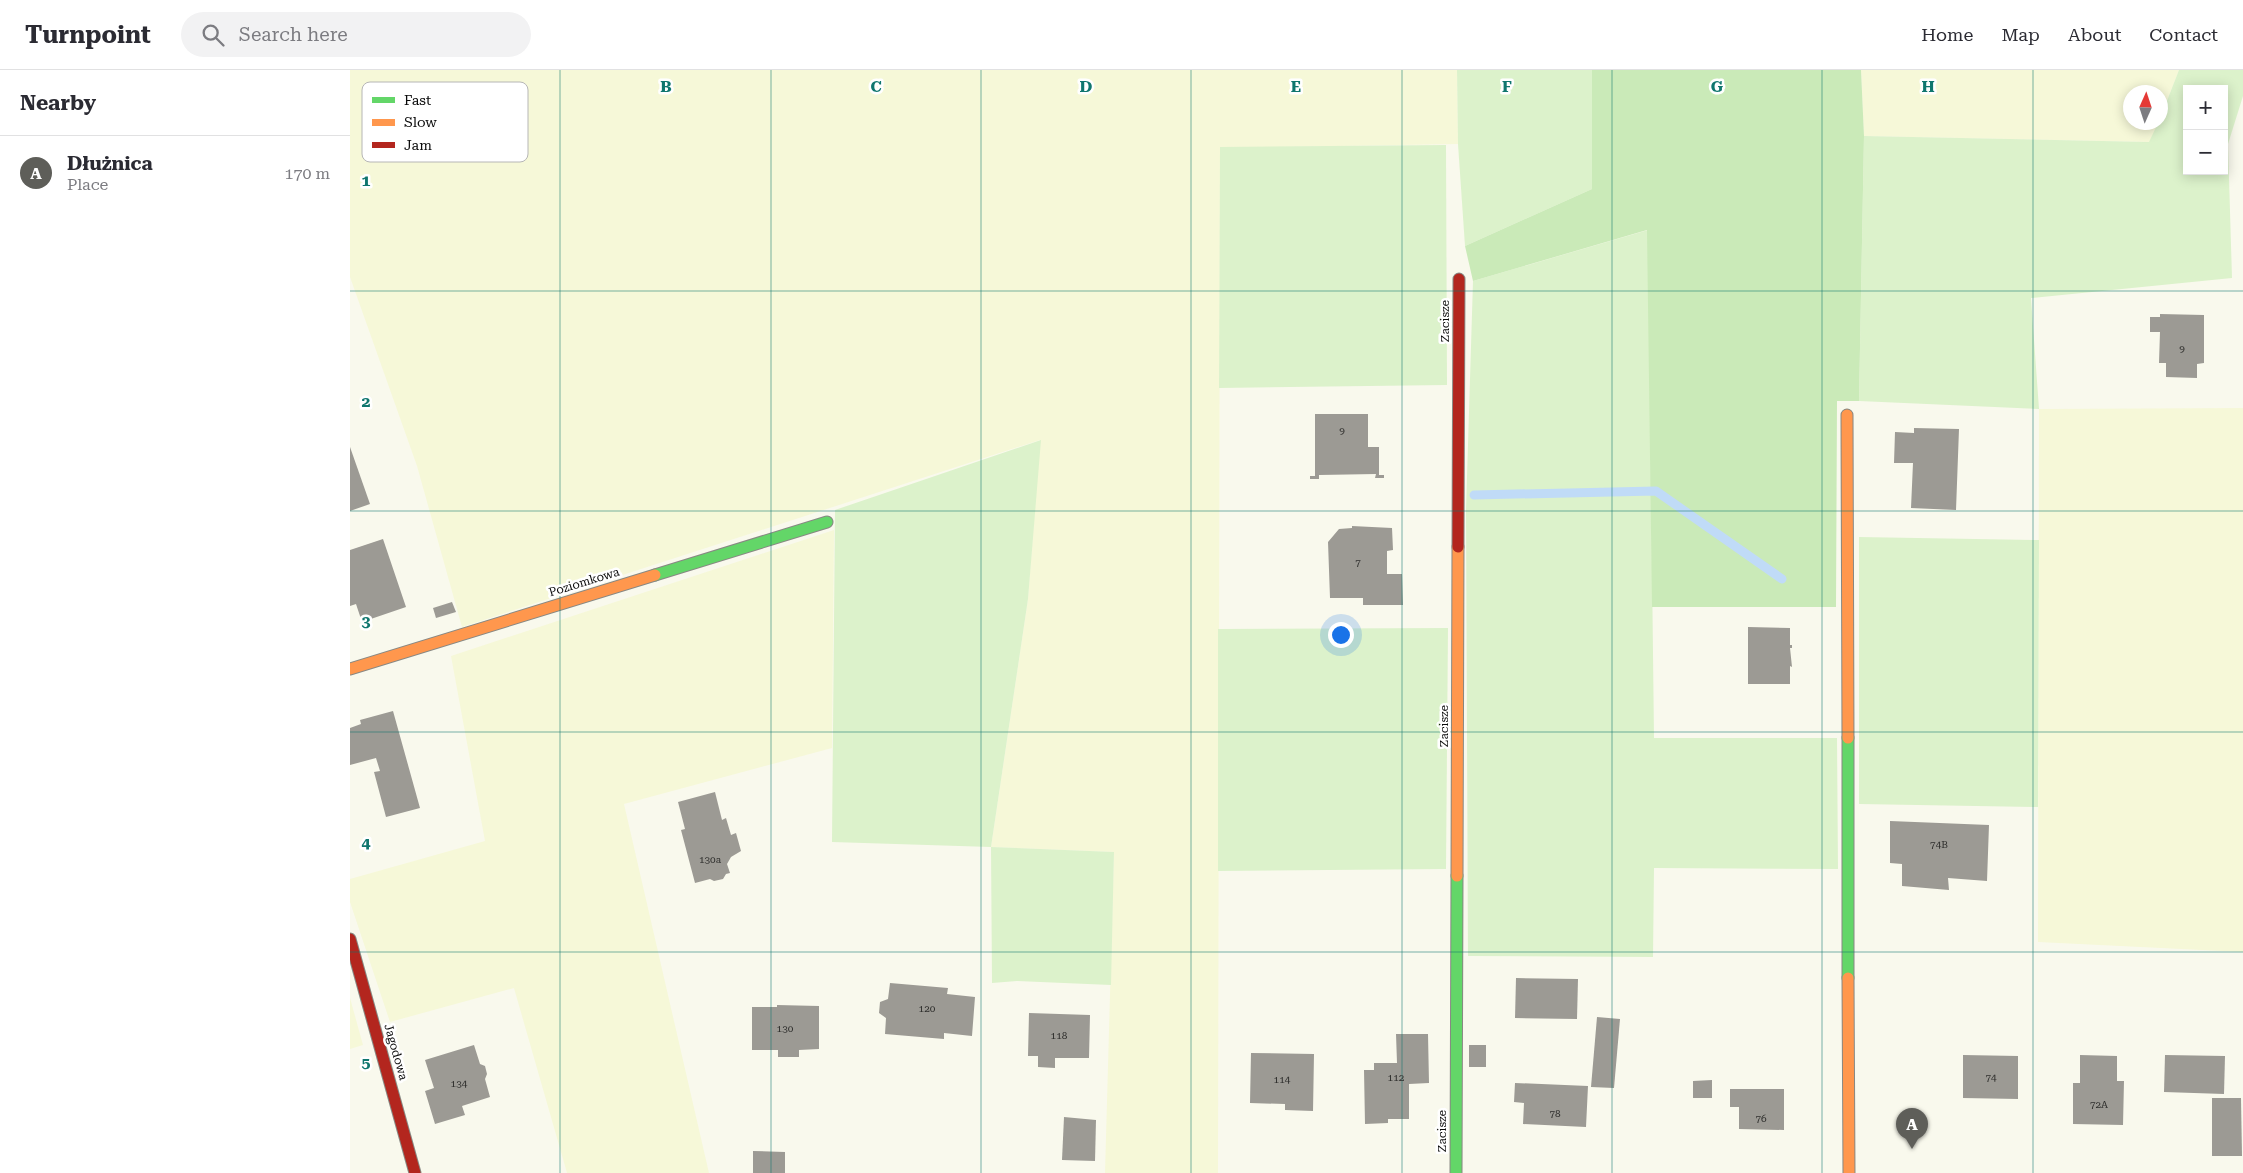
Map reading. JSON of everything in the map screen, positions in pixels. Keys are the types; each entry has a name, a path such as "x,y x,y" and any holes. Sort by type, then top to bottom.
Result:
{"street":[{"name":"Zacisze","path":"1456,1173 1459,279"},
{"path":"1847,415 1849,1173"},
{"name":"Poziomkowa","path":"350,669 827,522"},
{"name":"Jagodowa","path":"350,939 416,1173"}],"green space":[{"path":"350,70 1457,70 1458,144 1220,148 1218,1173 1105,1173 1114,852 991,847 1028,599 1040,440 462,627 417,466 350,277"},
{"path":"1457,70 1592,70 1592,189 1465,246 1458,144"},
{"path":"1592,70 1861,70 1864,136 1859,401 1837,401 1836,607 1652,607 1647,230 1473,281 1465,246 1592,189"},
{"path":"1861,70 2179,70 2168,98 2168,85 2123,85 2123,130 2155,130 2150,142 1864,136"},
{"path":"2179,70 2243,70 2243,96 2228,144 2232,278 2031,298 2039,409 1859,401 1864,136 2149,142 2155,130 2168,130 2168,98"},
{"path":"1446,145 1447,385 1219,388 1220,147"},
{"path":"1648,230 1654,738 1837,738 1838,869 1654,868 1653,957 1468,956 1466,510 1473,281"},
{"path":"2243,408 2243,952 2038,942 2039,409"},
{"path":"1041,440 1028,599 991,847 832,842 835,510"},
{"path":"834,530 832,748 624,804 709,1173 567,1173 514,988 390,1022 350,902 350,879 485,841 451,656"},
{"path":"1859,537 2039,540 2038,807 1859,804"},
{"path":"1448,628 1446,869 1218,871 1218,629"},
{"path":"991,847 1114,852 1111,985 1017,981 992,983"},
{"path":"350,998 363,1045 350,1049"}],"building":[{"path":"2160,314 2204,315 2204,363 2197,364 2197,378 2166,377 2166,363 2159,363 2160,332 2150,332 2150,317 2160,317"},
{"path":"1315,414 1368,414 1368,447 1379,447 1379,475 1384,475 1384,478 1375,478 1376,474 1319,475 1319,479 1310,479 1310,476 1315,476"},
{"path":"1914,428 1959,429 1956,510 1911,508 1913,463 1894,463 1895,432 1914,433"},
{"path":"350,447 370,504 350,511"},
{"path":"1352,526 1392,528 1393,550 1387,551 1387,574 1402,574 1403,605 1363,605 1363,598 1330,598 1328,542 1339,529 1352,528"},
{"path":"383,539 406,607 362,622 356,604 350,606 350,550"},
{"path":"452,602 456,612 436,618 433,608"},
{"path":"1748,627 1790,628 1792,667 1790,666 1790,684 1748,684"},
{"path":"393,711 420,808 386,817 374,772 380,771 376,758 350,765 350,728 361,724 360,720"},
{"path":"715,792 722,820 726,818 731,835 736,833 741,851 731,857 727,864 730,873 726,874 723,879 714,881 710,879 695,883 681,830 685,829 678,802"},
{"path":"1890,821 1989,825 1987,881 1948,878 1949,890 1902,886 1902,864 1890,863"},
{"path":"1516,978 1578,979 1577,1019 1515,1018"},
{"path":"890,983 948,988 947,994 975,997 972,1036 944,1033 944,1039 885,1034 886,1018 879,1013 880,1002 888,999"},
{"path":"777,1005 819,1006 819,1049 799,1050 799,1057 778,1057 778,1050 752,1050 752,1007 777,1007"},
{"path":"1029,1013 1090,1015 1089,1058 1055,1058 1055,1068 1038,1067 1038,1056 1028,1056"},
{"path":"1597,1017 1620,1019 1614,1088 1591,1087"},
{"path":"1396,1034 1428,1034 1429,1083 1409,1084 1409,1119 1388,1119 1388,1123 1365,1124 1364,1070 1374,1070 1374,1063 1397,1063"},
{"path":"474,1045 480,1064 485,1066 487,1074 485,1079 490,1097 462,1106 465,1115 435,1124 425,1091 434,1088 425,1060"},
{"path":"1469,1045 1486,1045 1486,1067 1469,1067"},
{"path":"1251,1053 1314,1054 1313,1111 1285,1110 1285,1104 1250,1103"},
{"path":"1963,1055 2018,1056 2018,1099 1963,1098"},
{"path":"2080,1055 2117,1056 2117,1081 2124,1081 2123,1125 2073,1124 2073,1083 2080,1083"},
{"path":"2165,1055 2225,1056 2224,1094 2164,1092"},
{"path":"1712,1080 1712,1098 1693,1098 1693,1081"},
{"path":"1515,1083 1588,1086 1586,1127 1523,1124 1524,1103 1514,1102"},
{"path":"1730,1089 1784,1089 1784,1130 1739,1129 1739,1107 1730,1107"},
{"path":"2212,1098 2241,1098 2242,1156 2212,1156"},
{"path":"1064,1117 1096,1120 1095,1161 1062,1160"},
{"path":"753,1151 785,1152 785,1173 753,1173"}],"waterway":[{"path":"1474,495 1656,491 1782,579"}],"traffic: fast":[{"path":"655,575 827,522"},
{"path":"1848,738 1848,978"},
{"path":"1456,1173 1457,876"}],"traffic: slow":[{"path":"1847,415 1848,738"},
{"path":"1457,876 1458,547"},
{"path":"350,669 655,575"},
{"path":"1848,978 1849,1173"}],"traffic: jam":[{"path":"1458,547 1459,279"},
{"path":"350,939 415,1173"}],"place":[{"name":"Dłużnica","path":"1912,1149"}]}
